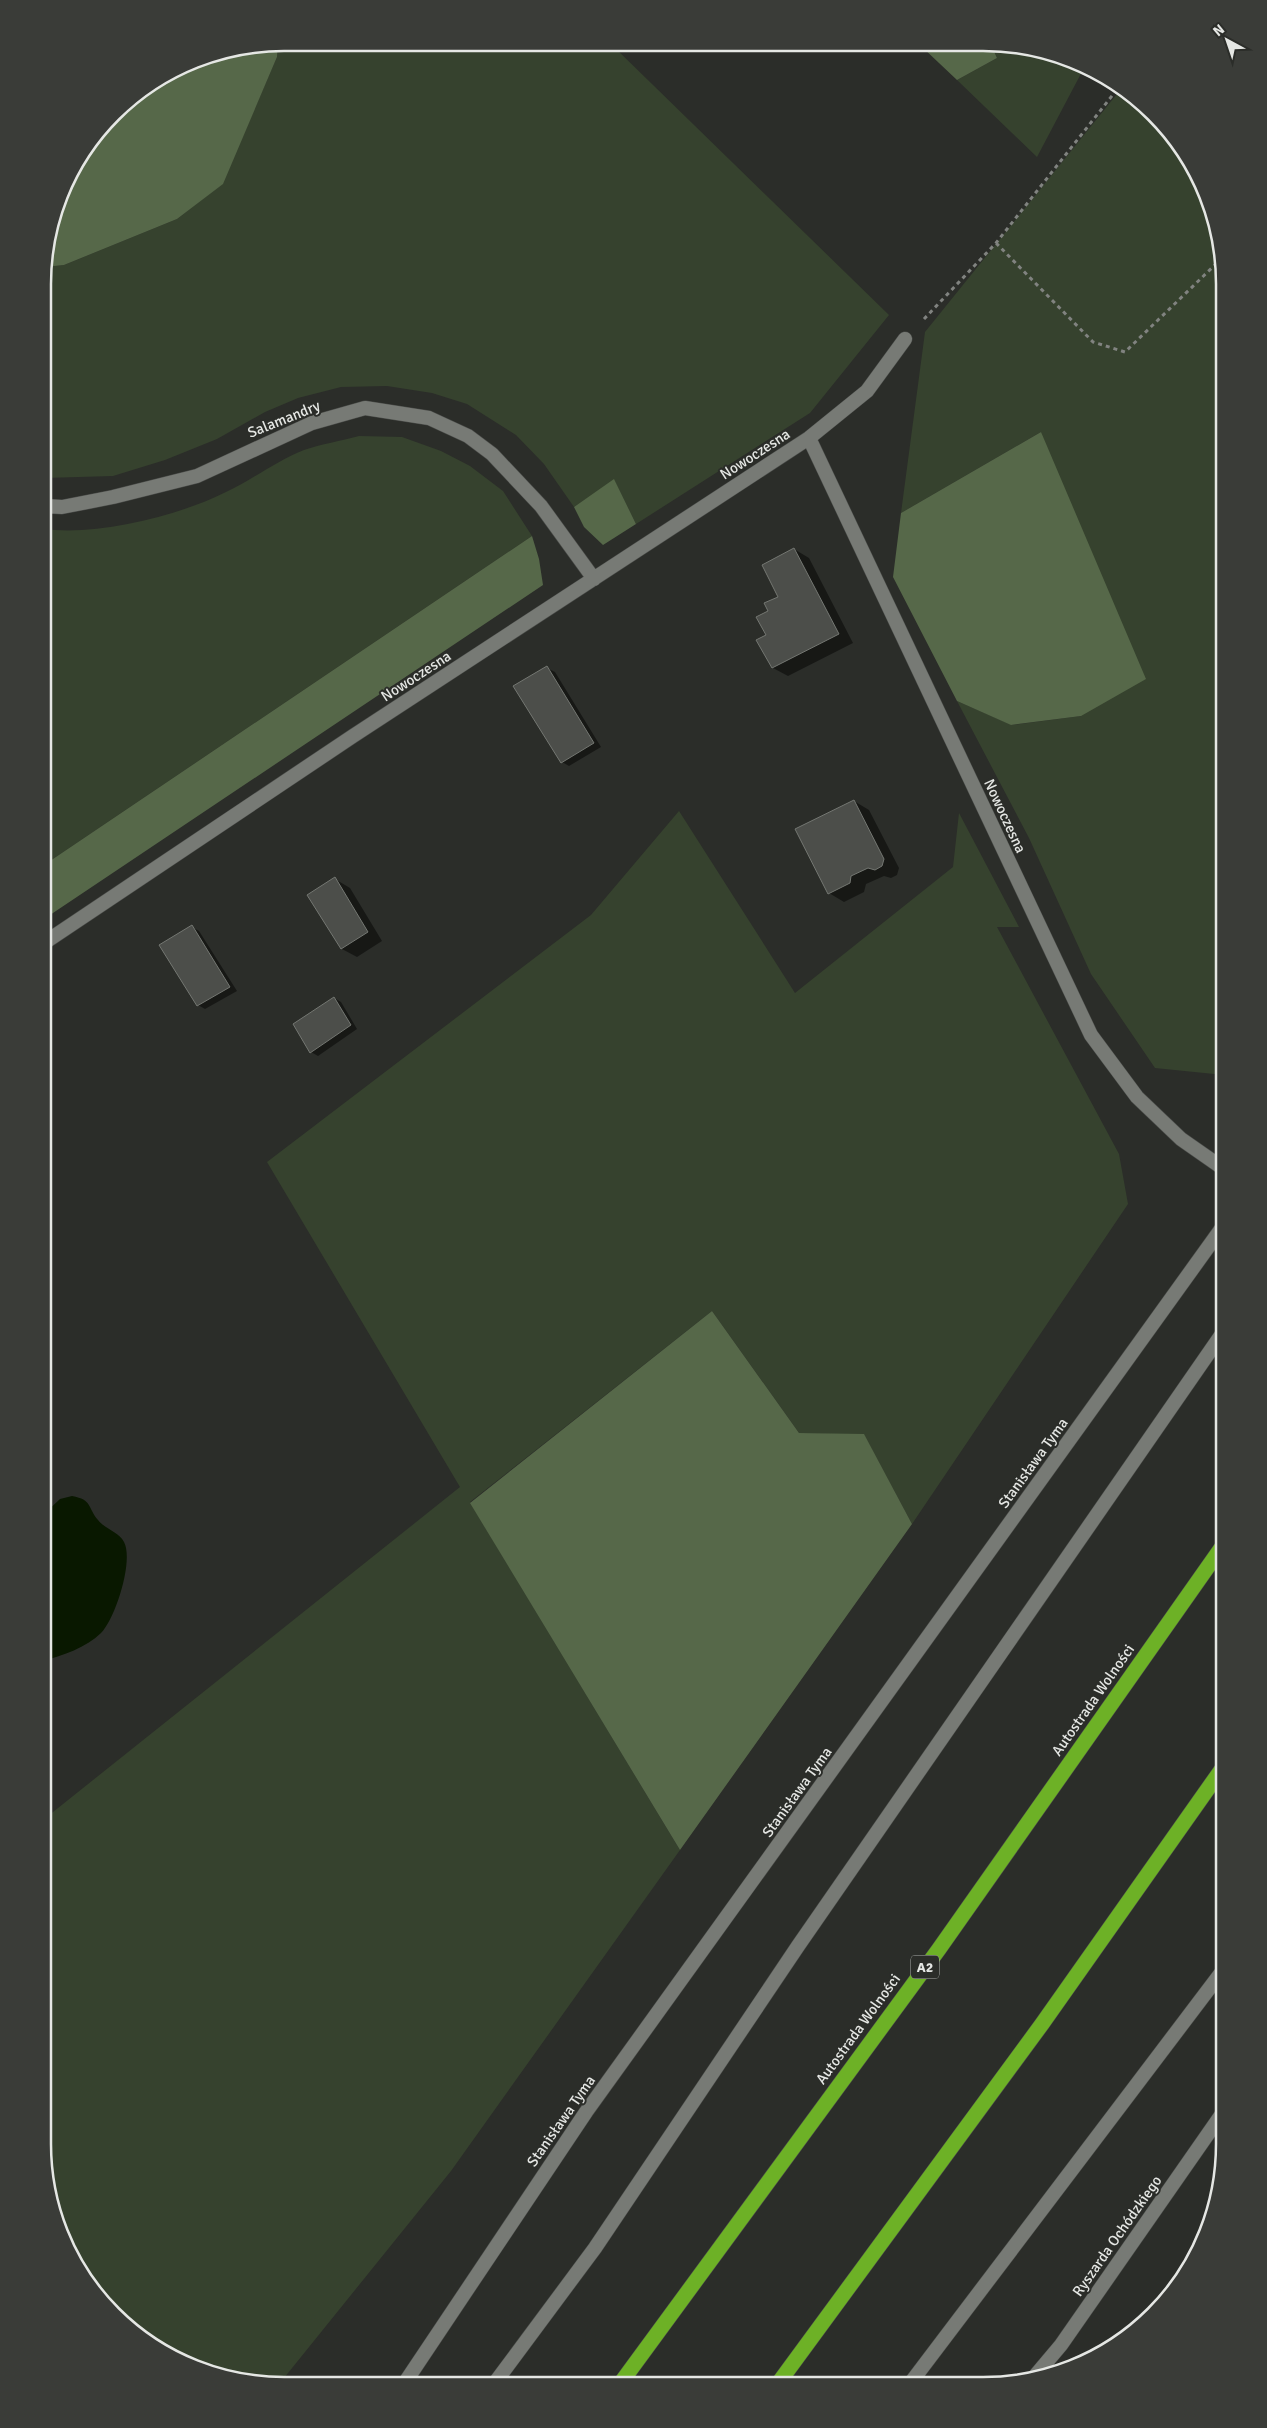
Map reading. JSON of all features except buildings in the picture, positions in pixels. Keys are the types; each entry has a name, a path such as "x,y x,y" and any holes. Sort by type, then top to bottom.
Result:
{"highway":[{"name":"Autostrada Wolności","path":"625,2377 939,1949 1216,1555"},
{"path":"783,2377 1042,2024 1216,1777"}],"street":[{"name":"Nowoczesna","path":"51,938 809,438 867,391 904,339"},
{"name":"Salamandry","path":"51,506 62,507 113,497 197,476 312,422 365,408 429,418 468,436 492,454 541,506 594,579"},
{"name":"Nowoczesna","path":"809,438 1091,1035 1136,1097 1181,1139 1216,1163"},
{"name":"Stanisława Tyma","path":"408,2377 452,2309 586,2112 1216,1236"},
{"path":"499,2377 596,2248 798,1946 1216,1344"},
{"path":"915,2377 1216,1980"},
{"name":"Ryszarda Ochódzkiego","path":"1040,2370 1066,2337 1216,2123"}],"path":[{"path":"904,339 996,243 1115,93"},
{"path":"996,243 1093,342 1125,352 1215,265"}],"shaded area":[{"path":"277,51 284,51 618,51 889,315 810,413 636,524 614,480 574,507 544,464 516,435 467,404 432,393 387,386 341,387 298,398 265,412 217,439 165,460 113,476 51,478 52,266 64,265 177,219 222,184 277,57"},
{"path":"277,51 277,57 223,184 177,219 64,265 52,266 59,224 69,195 82,168 99,142 119,119 142,99 168,82 195,69 224,59 254,53"},
{"path":"926,51 994,52 997,58 957,80"},
{"path":"994,52 1013,53 1043,59 1081,73 1037,157 957,80 997,58"},
{"path":"1117,94 1148,119 1168,142 1192,181 1203,209 1214,254 1216,284 1216,1074 1155,1068 1091,974 1029,838 957,701 1012,725 1081,716 1041,432 901,513 925,332"},
{"path":"1041,432 1146,679 1081,716 1011,725 957,701 893,577 901,513"},
{"path":"359,436 402,437 441,451 470,466 503,491 532,536 51,860 51,529 88,530 113,527 185,509 226,492 284,460 317,446"},
{"path":"614,479 636,524 603,545 584,527 574,507"},
{"path":"532,536 539,559 543,585 51,914 51,860"},
{"path":"679,811 795,993 953,867 959,813 1019,927 997,927 1119,1154 1128,1204 912,1524 864,1435 799,1433 712,1311 470,1502 680,1850 451,2171 285,2377 254,2375 224,2369 195,2359 168,2346 142,2329 119,2309 99,2286 82,2260 69,2233 59,2204 53,2174 51,2144 51,1814 460,1487 267,1162 591,915"},
{"path":"712,1311 799,1433 864,1434 912,1524 680,1850 470,1503"},
{"path":"72,1496 87,1502 101,1523 124,1542 127,1562 117,1603 112,1616 101,1633 81,1647 51,1658 51,1507 60,1499"}]}
